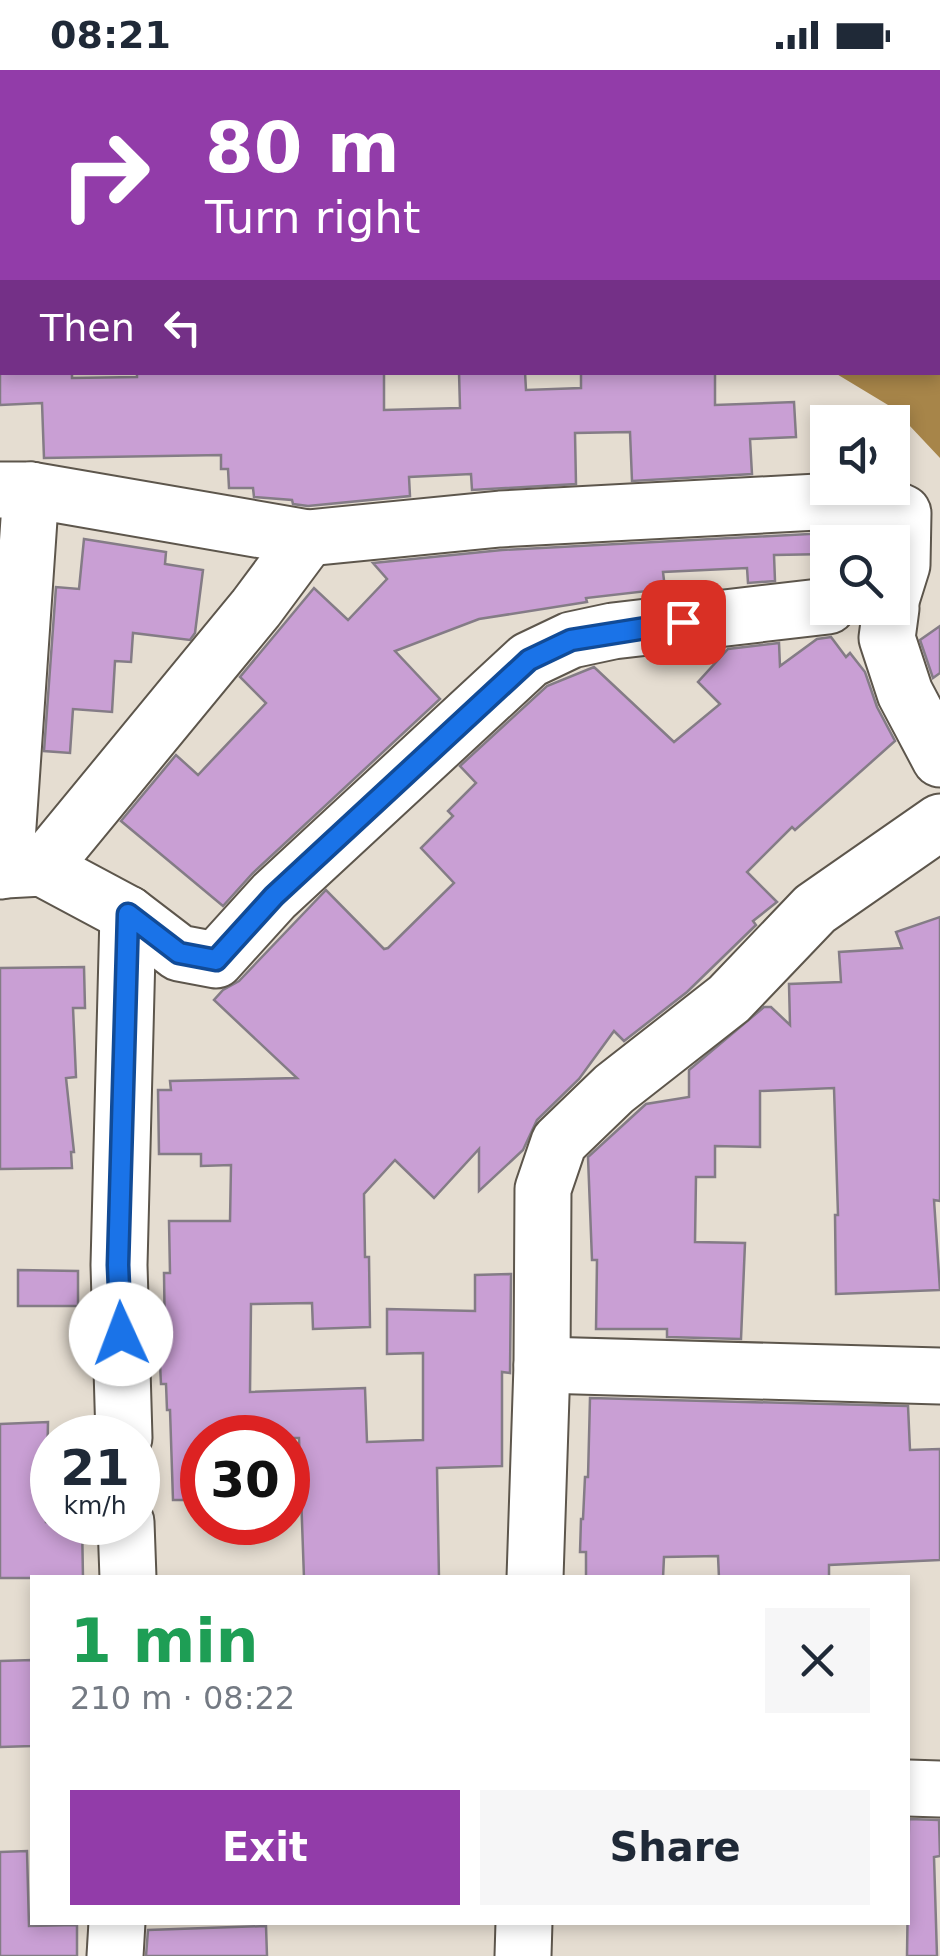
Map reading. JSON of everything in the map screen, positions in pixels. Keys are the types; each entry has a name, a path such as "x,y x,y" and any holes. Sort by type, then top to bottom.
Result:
{"street":[{"path":"16,870 16,490 308,538 500,519 873,498 902,512 902,525"},
{"path":"16,870 256,608 308,538"},
{"path":"16,870 128,914 179,953 216,960 274,896 529,660 571,640 613,631 810,608"},
{"path":"889,625 887,638 905,692 940,759"},
{"path":"535,1575 543,1189 559,1142 614,1090 730,999 815,909 940,822"},
{"path":"123,1415 118,1265 128,914"},
{"path":"542,1365 940,1376"},
{"path":"127,1545 128,1575"},
{"path":"910,1788 940,1789"},
{"path":"115,1956 116,1925"},
{"path":"523,1956 524,1925"}],"shaded area":[{"path":"838,375 940,375 940,458 910,426 910,405 888,405"}],"building":[{"path":"0,375 384,375 384,410 460,408 459,375 525,375 526,390 581,388 581,375 715,375 715,405 794,402 796,437 750,439 752,474 632,481 630,432 575,433 576,484 472,490 471,474 409,477 410,496 308,506 293,504 292,500 254,497 253,488 229,488 228,469 221,469 221,455 44,458 42,403 0,405"},
{"path":"810,534 810,554 774,555 775,581 748,583 747,568 663,572 665,589 586,598 587,602 479,619 395,651 440,699 253,873 223,906 121,821 176,755 198,775 266,703 240,677 314,588 348,620 387,579 373,563 502,550"},
{"path":"84,539 166,552 165,564 203,570 195,633 190,640 133,633 131,662 115,661 112,712 73,709 70,753 44,751 56,587 79,589"},
{"path":"940,626 940,673 933,678 920,640"},
{"path":"831,637 846,657 850,653 865,672 895,741 795,830 792,827 747,872 777,902 753,921 756,925 687,992 624,1041 614,1031 579,1079 537,1120 523,1150 479,1191 479,1149 434,1198 395,1160 364,1194 370,1327 313,1329 312,1303 251,1304 250,1392 365,1388 367,1442 423,1440 423,1353 387,1354 387,1309 475,1311 475,1275 511,1274 510,1373 502,1372 502,1466 437,1468 439,1575 304,1575 303,1545 310,1545 310,1415 180,1415 180,1500 173,1500 170,1410 166,1384 161,1384 159,1345 165,1345 164,1273 170,1273 169,1221 230,1221 231,1165 201,1166 201,1154 159,1154 158,1090 171,1090 170,1081 297,1078 214,1000 239,981 326,890 384,949 388,948 454,883 421,848 453,816 448,811 476,783 460,766 547,686 594,667 674,742 720,704 698,682 728,649 779,643 780,666 817,639"},
{"path":"940,917 940,1201 934,1200 940,1290 836,1294 834,1088 760,1091 760,1147 715,1146 715,1177 696,1177 695,1242 745,1243 741,1339 667,1337 667,1329 596,1329 597,1260 592,1260 588,1157 646,1104 689,1097 689,1070 764,1007 771,1007 790,1025 789,984 841,982 839,952 902,948 896,932"},
{"path":"84,967 85,1008 73,1008 76,1077 66,1078 74,1152 72,1168 0,1169 0,968"},
{"path":"18,1270 78,1271 78,1306 18,1306"},
{"path":"590,1398 908,1406 910,1450 940,1449 940,1560 829,1565 829,1575 719,1575 718,1556 664,1557 663,1575 586,1575 586,1552 580,1552 588,1477"},
{"path":"30,1423 30,1545 82,1545 83,1575 0,1578 0,1424"},
{"path":"30,1660 30,1746 0,1747 0,1661"},
{"path":"910,1819 939,1820 940,1856 934,1857 937,1956 907,1956"},
{"path":"27,1851 29,1926 77,1925 77,1956 0,1956 0,1852"},
{"path":"266,1926 267,1956 146,1956 148,1930"}],"route":[{"path":"121,1334 118,1265 128,914 179,953 216,960 274,896 529,660 571,640 683,622"}]}
